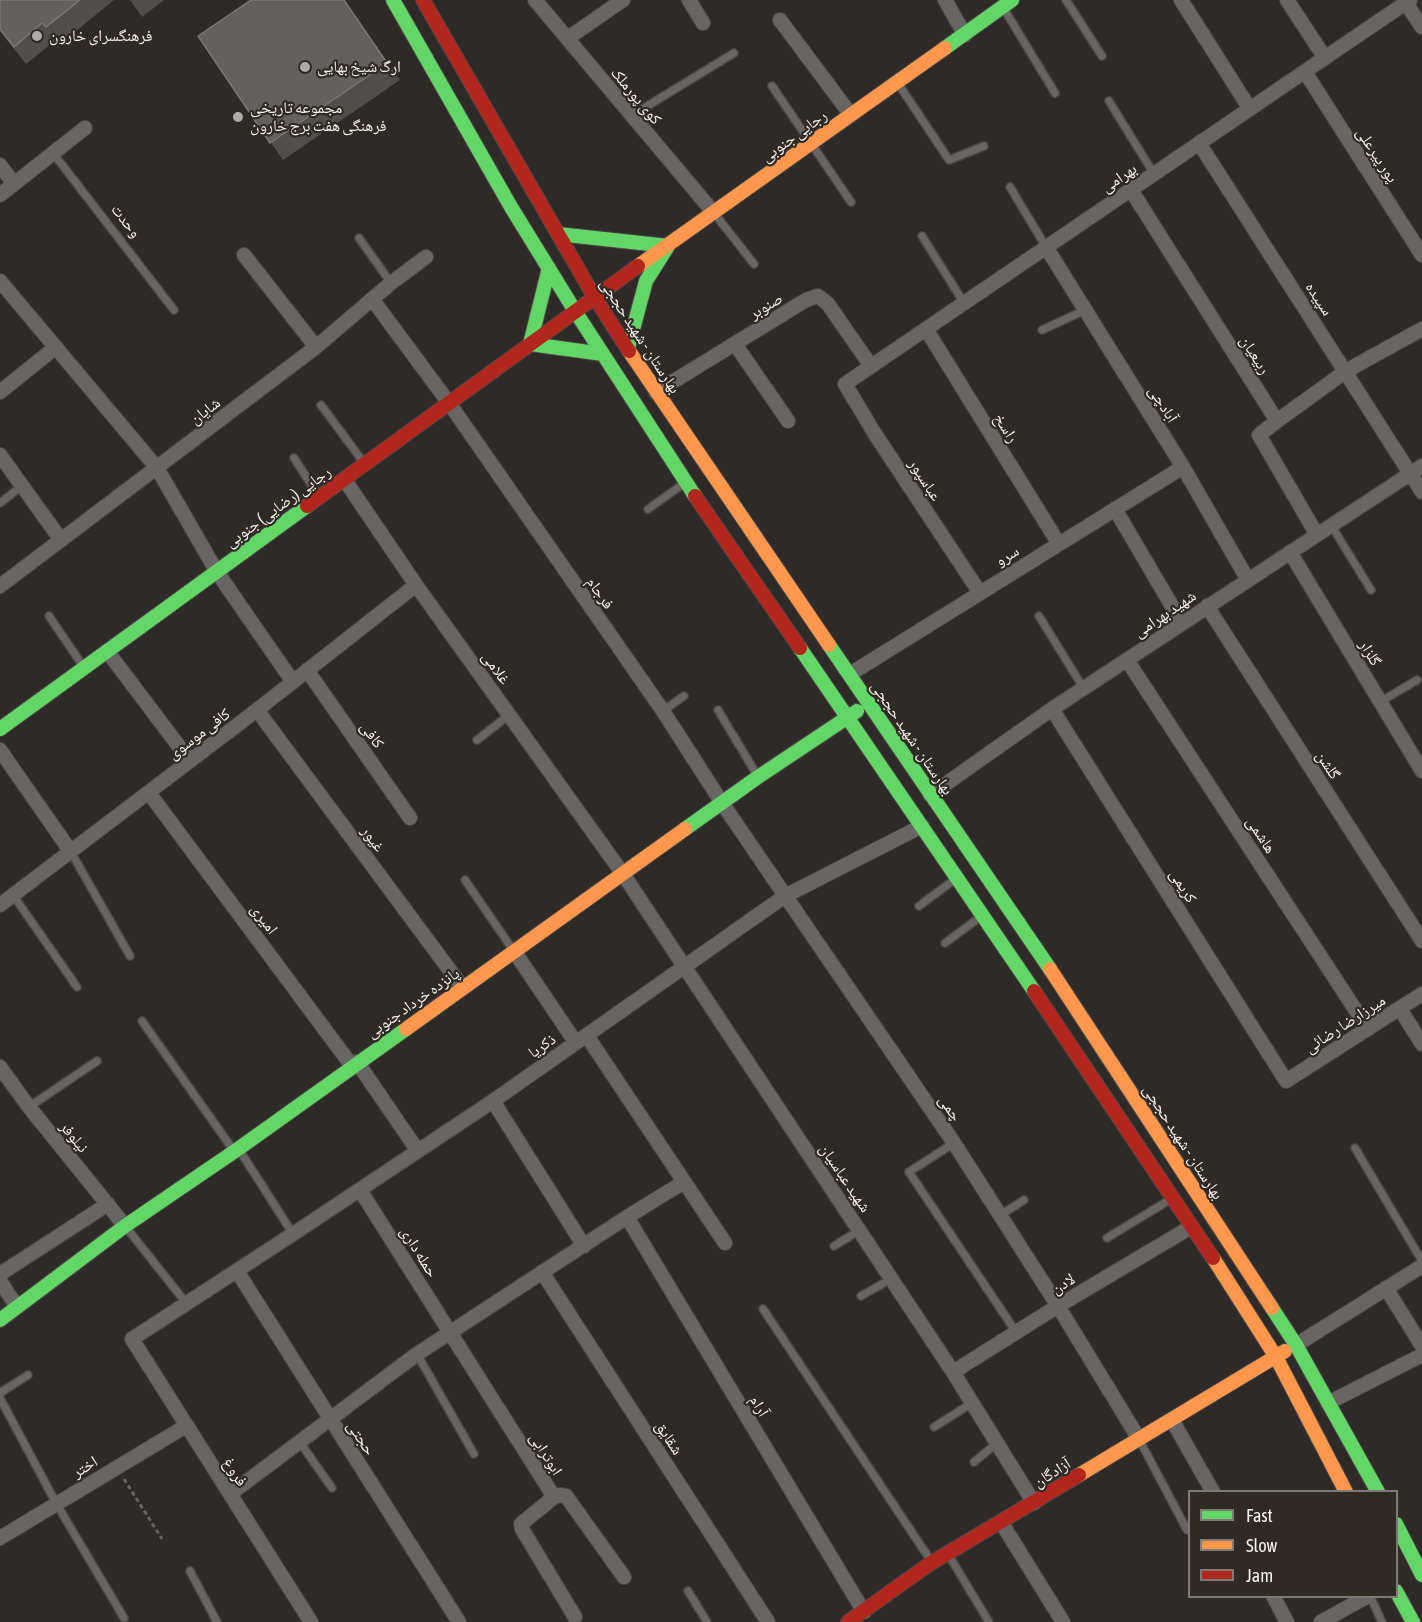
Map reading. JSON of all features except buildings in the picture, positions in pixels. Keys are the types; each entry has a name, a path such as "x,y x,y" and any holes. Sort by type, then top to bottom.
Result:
{"main road":[{"path":"393,0 511,207 575,311 686,482 958,877 1247,1309 1276,1357 1345,1490"},
{"name":"بهارستان - شهید حججی","path":"423,0 595,298 1044,960 1296,1345 1377,1490"},
{"name":"رجایی جنوبی","path":"575,311 1007,3"},
{"path":"511,207 517,211 529,210 533,206 535,192"},
{"path":"558,234 669,246 646,281 628,348"},
{"path":"549,268 530,344 603,354"},
{"name":"رجایی (رضایی) جنوبی","path":"0,729 575,311"},
{"path":"631,397 638,386 654,388"},
{"name":"پانزده خرداد جنوبی","path":"0,1320 125,1226 236,1150 758,777 869,703"},
{"name":"آزادگان","path":"848,1622 867,1617 931,1563 1296,1345"},
{"path":"1398,1528 1422,1576 1398,1583"},
{"path":"1398,1595 1413,1622"}],"street":[{"name":"کوی پورملک","path":"535,0 714,213"},
{"path":"568,38 623,0"},
{"path":"689,0 704,23"},
{"path":"945,0 965,35"},
{"path":"1181,0 1250,109"},
{"path":"1287,0 1325,58"},
{"path":"1407,1 1422,27"},
{"name":"بهرامی","path":"845,384 1407,1"},
{"path":"780,20 851,115"},
{"name":"پور پیرعلی","path":"1305,72 1422,255"},
{"path":"0,195 85,128"},
{"name":"سپیده","path":"1199,143 1346,371 1416,470 1422,492"},
{"path":"0,165 14,184"},
{"name":"ربیعیان","path":"1131,189 1277,421"},
{"name":"آبادچی","path":"1046,247 1183,467 1248,580"},
{"path":"244,255 316,347"},
{"name":"شایان","path":"0,586 316,347 391,283 426,257"},
{"path":"0,281 157,468 217,572 293,682"},
{"name":"صنوبر","path":"654,388 735,344 806,300 818,296 828,304 871,366"},
{"name":"فرجام","path":"372,299 449,403 663,711 722,803"},
{"name":"راسخ","path":"926,329 1059,544"},
{"path":"1317,535 1259,435 1346,371 1422,329"},
{"path":"735,344 788,421"},
{"path":"1,388 56,347"},
{"name":"عباسپور","path":"845,384 875,434 980,593"},
{"path":"0,456 61,540"},
{"name":"سرو","path":"850,674 1183,467"},
{"name":"شهید بهرامی","path":"930,795 1052,709 1416,470"},
{"name":"غلامی","path":"344,479 416,585 623,874"},
{"path":"1115,509 1182,623"},
{"name":"گلزار","path":"1290,552 1422,771"},
{"name":"کافی موسوی","path":"0,905 257,710 416,585"},
{"name":"گلشن","path":"1207,606 1422,941"},
{"path":"108,651 190,761"},
{"name":"هاشمی","path":"1127,660 1368,1029"},
{"name":"کافی","path":"308,670 410,818"},
{"name":"کریمی","path":"1052,709 1286,1081"},
{"name":"غیور","path":"257,710 463,988"},
{"path":"0,750 71,852"},
{"name":"امیری","path":"149,793 355,1064 418,1151"},
{"name":"چمی","path":"722,803 954,1143 1058,1306 1139,1439"},
{"name":"ذکریا","path":"132,1339 493,1101 785,896 922,826"},
{"name":"شهید عباسیان","path":"623,874 953,1372 1034,1503"},
{"path":"514,951 581,1039 725,1243"},
{"name":"میرزارضا رضائی","path":"1286,1081 1422,994"},
{"path":"1400,1009 1422,1044"},
{"name":"نیلوفر","path":"0,1067 29,1107 125,1226"},
{"path":"493,1101 584,1246"},
{"path":"230,1494 417,1354 684,1182"},
{"name":"حمله داری","path":"360,1190 450,1332"},
{"path":"0,1274 108,1204"},
{"name":"آرام","path":"627,1217 867,1617"},
{"name":"لادن","path":"953,1372 1191,1227"},
{"path":"1296,1345 1422,1266"},
{"name":"حجتی","path":"237,1270 459,1622"},
{"name":"شقایق","path":"542,1272 768,1622"},
{"path":"0,1281 17,1307"},
{"path":"1386,1287 1422,1346"},
{"name":"ابوترابی","path":"450,1332 554,1497 521,1524 575,1617"},
{"name":"فروغ","path":"132,1339 311,1622"},
{"path":"1328,1403 1422,1356"},
{"path":"1172,1420 1212,1490"},
{"name":"اختر","path":"0,1538 186,1426"},
{"path":"554,1497 566,1496 624,1577"},
{"path":"1001,1522 1063,1622"},
{"path":"1274,1598 1287,1622"},
{"path":"1321,1622 1365,1598"}],"lane":[{"path":"1066,0 1102,56"},
{"path":"1007,3 1055,93"},
{"path":"631,116 734,53"},
{"path":"897,82 949,160 984,146"},
{"path":"772,86 851,201"},
{"path":"1109,101 1154,174"},
{"name":"وحدت","path":"52,153 174,310"},
{"path":"1010,187 1046,247"},
{"path":"714,213 754,264"},
{"path":"922,236 964,303"},
{"path":"359,238 391,283"},
{"path":"1042,330 1085,310"},
{"path":"321,405 365,464"},
{"path":"294,458 319,498"},
{"path":"648,509 686,482"},
{"path":"0,503 22,486"},
{"path":"1331,525 1371,590"},
{"path":"49,616 85,668"},
{"path":"1039,616 1084,689"},
{"path":"1380,702 1417,680"},
{"path":"663,711 684,696"},
{"path":"717,710 758,777"},
{"path":"477,740 509,714"},
{"path":"71,852 130,956"},
{"path":"919,906 958,877"},
{"path":"465,880 514,951"},
{"path":"13,895 77,987"},
{"path":"945,943 983,915"},
{"path":"142,1021 236,1150 293,1234"},
{"path":"29,1107 97,1061"},
{"path":"954,1143 909,1172 1016,1332"},
{"path":"1355,1148 1422,1260"},
{"path":"1107,1238 1171,1198"},
{"path":"999,1216 1024,1200"},
{"path":"125,1226 187,1304"},
{"path":"834,1246 860,1230"},
{"path":"861,1296 891,1279"},
{"path":"763,1308 931,1563"},
{"path":"417,1354 474,1454"},
{"path":"0,1393 28,1375"},
{"path":"0,1398 56,1503 124,1618"},
{"path":"934,1427 972,1403"},
{"path":"1139,1439 1187,1530"},
{"path":"299,1441 332,1488"},
{"path":"974,1462 998,1443"},
{"path":"948,1554 989,1622"},
{"path":"190,1571 217,1622"},
{"path":"687,1591 707,1622"},
{"path":"1370,1598 1382,1622"}],"path":[{"path":"117,1467 162,1539"}],"traffic: fast":[{"path":"393,0 511,207 575,311 695,496"},
{"path":"945,48 1012,0"},
{"path":"558,234 668,246 646,281 628,348"},
{"path":"549,268 530,344 603,354"},
{"path":"0,729 307,506"},
{"path":"829,645 1050,969"},
{"path":"800,648 1034,991"},
{"path":"685,829 857,711"},
{"path":"0,1320 125,1226 238,1149 406,1029"},
{"path":"1272,1308 1296,1345 1377,1490"},
{"path":"1398,1528 1422,1575"},
{"path":"1398,1595 1413,1622"}],"traffic: slow":[{"path":"638,266 945,48"},
{"path":"629,351 829,645"},
{"path":"406,1029 685,829"},
{"path":"1050,969 1272,1308"},
{"path":"1213,1258 1276,1357 1345,1490"},
{"path":"1079,1475 1285,1351"}],"traffic: jam":[{"path":"423,0 595,298 629,351"},
{"path":"307,506 638,266"},
{"path":"695,496 800,648"},
{"path":"1034,991 1213,1258"},
{"path":"848,1622 931,1563 1079,1475"}],"place":[{"name":"فرهنگسرای خارون","path":"37,36"},
{"name":"ارگ شیخ بهایی","path":"305,67"},
{"name":"مجموعه تاریخی فرهنگی هفت برج خارون","path":"238,117"}]}
